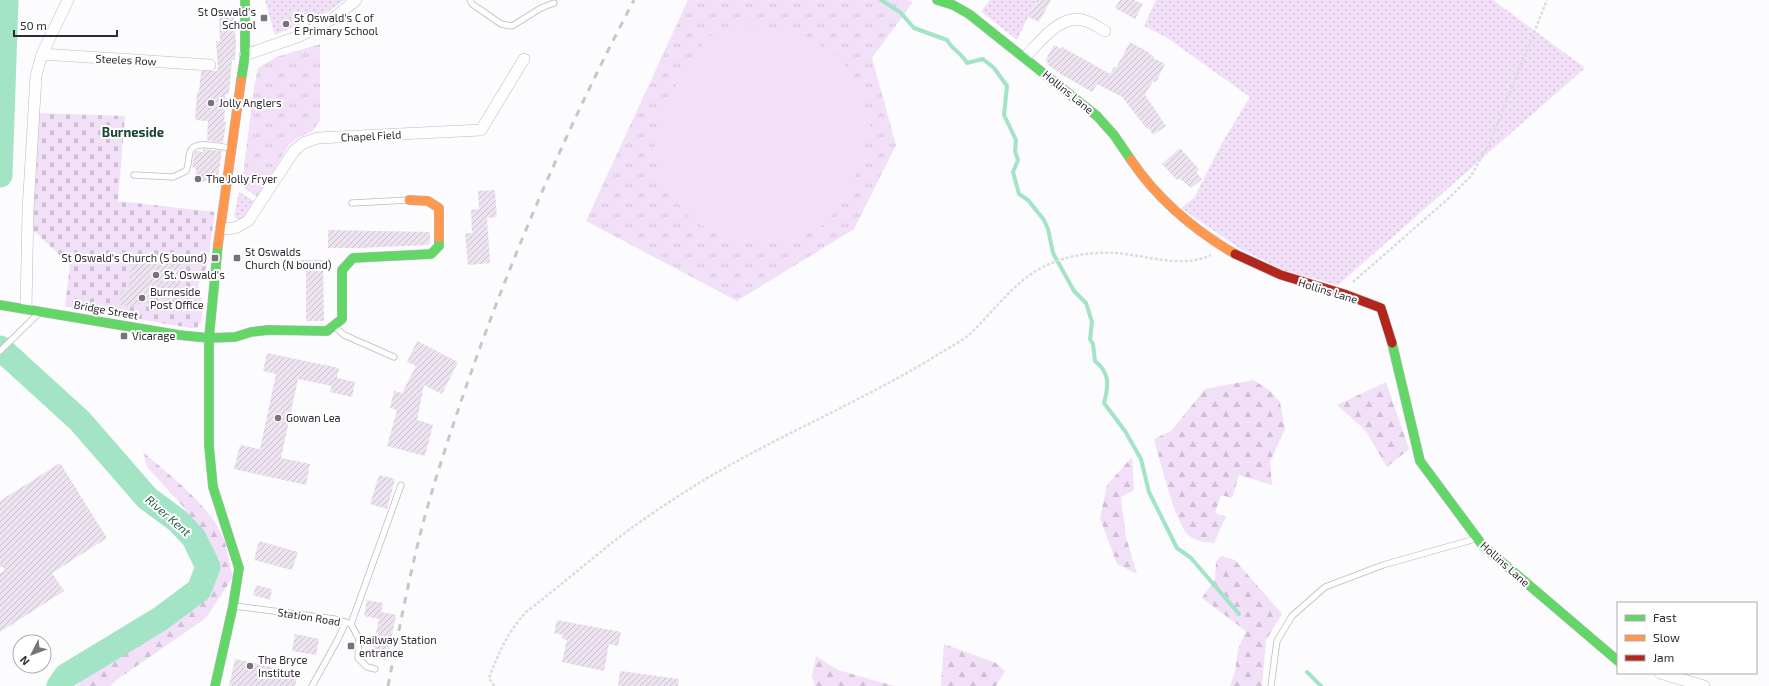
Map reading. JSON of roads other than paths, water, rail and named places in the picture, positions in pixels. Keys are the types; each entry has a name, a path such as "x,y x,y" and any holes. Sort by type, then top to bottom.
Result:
{"street":[{"path":"26,309 28,210 36,84 42,54 68,0"},
{"path":"215,686 240,568 213,487 209,446 209,338 221,229 245,56 246,0"},
{"path":"245,56 300,36 334,18 356,0"},
{"name":"Hollins Lane","path":"937,0 953,5 969,14 1025,57 1107,126 1126,150 1144,180 1159,196 1191,223 1225,248 1262,268 1292,280 1340,293 1381,308 1394,350 1420,461 1483,546 1617,660"},
{"path":"1025,57 1056,26 1071,19 1085,20 1106,31"},
{"name":"Steeles Row","path":"42,54 210,65"},
{"name":"Chapel Field","path":"221,229 234,228 248,221 294,151 302,143 318,138 481,130 524,58"},
{"path":"334,325 342,319 342,270 353,258 431,254 439,246 439,208 428,201 409,200"},
{"name":"Bridge Street","path":"0,306 41,311 180,335 209,338 235,337 251,332 268,330 327,331 334,325"},
{"path":"1663,674 1704,686"}],"lane":[{"path":"470,0 472,4 501,24 512,26 541,8 554,3"},
{"path":"134,176 177,177 186,171 190,152 196,147 202,145 232,149"},
{"path":"352,203 409,200"},
{"path":"0,351 41,311"},
{"path":"334,325 344,335 394,357"},
{"path":"312,686 348,623 401,485"},
{"path":"1271,686 1277,640 1292,616 1325,587 1383,564 1478,539"},
{"name":"Station Road","path":"233,606 335,619 348,623 359,638 358,658 368,667 375,669"}],"waterway":[{"name":"River Kent","path":"0,175 6,0"},
{"path":"881,0 900,12 914,28 947,40 967,63 983,59 994,68 1007,86 1004,115 1016,140 1015,151 1018,160 1013,172 1019,194 1028,200 1044,220 1048,229 1053,253 1074,291 1086,303 1092,322 1090,339 1093,344 1095,361 1103,370 1107,380 1107,391 1104,403 1125,431 1141,459 1149,492 1177,548 1191,558 1239,614"},
{"name":"River Kent","path":"0,348 80,421 147,498 178,521 194,538 208,567 199,590 160,619 66,676 59,686"},
{"path":"1307,672 1321,686"}],"railway":[{"path":"388,686 410,580 429,501 478,353 550,174 577,115 634,0"}],"place":[{"name":"St Oswald's School","path":"264,18"},
{"name":"St Oswald's C of E Primary School","path":"286,24"},
{"name":"Jolly Anglers","path":"211,103"},
{"name":"The Jolly Fryer","path":"198,179"},
{"name":"St Oswald's Church (S bound)","path":"215,258"},
{"name":"St Oswalds Church (N bound)","path":"237,258"},
{"name":"St. Oswald's","path":"156,275"},
{"name":"Burneside Post Office","path":"142,298"},
{"name":"Vicarage","path":"124,336"},
{"name":"Gowan Lea","path":"278,418"},
{"name":"Railway Station entrance","path":"351,646"},
{"name":"The Bryce Institute","path":"250,666"}],"district":[{"name":"Burneside","path":"133,132"}]}
